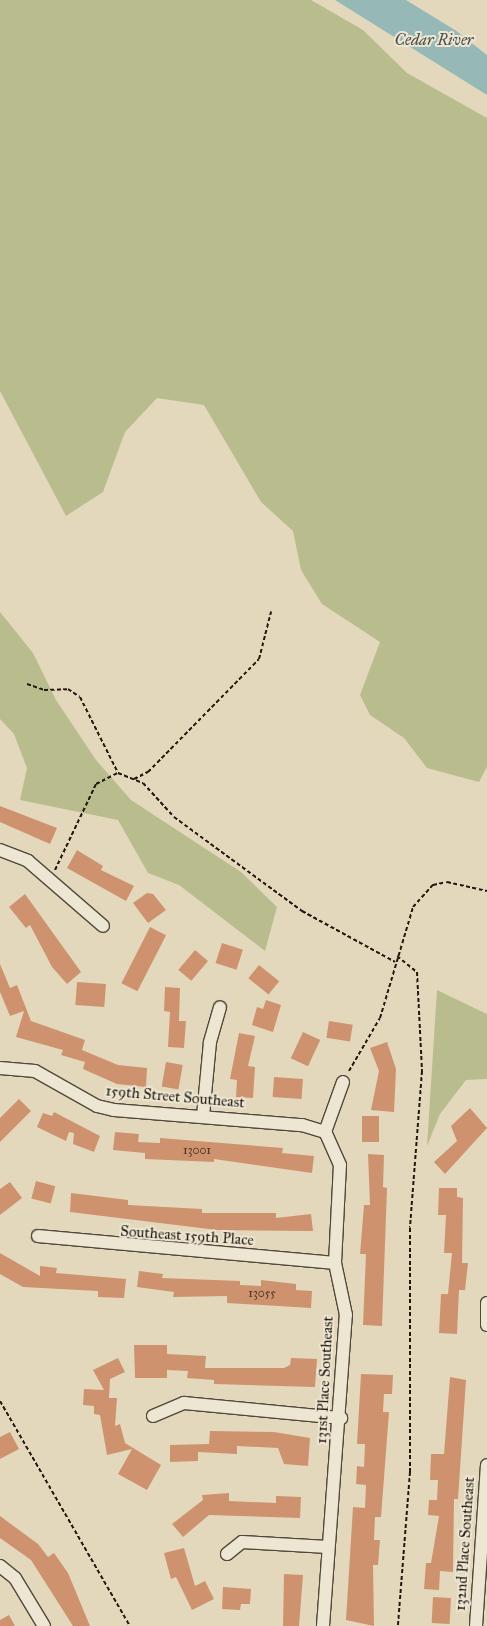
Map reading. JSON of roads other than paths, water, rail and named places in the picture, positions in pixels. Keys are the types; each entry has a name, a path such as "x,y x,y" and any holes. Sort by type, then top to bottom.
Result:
{"street":[{"path":"0,850 28,861 103,926"},
{"path":"203,1116 210,1042 220,1007"},
{"name":"159th Street Southeast","path":"0,1068 35,1071 98,1106 114,1110 302,1125 325,1132"},
{"path":"325,1132 343,1082"},
{"name":"131st Place Southeast","path":"323,1626 328,1547 341,1418 346,1315 335,1263 340,1164 325,1132"},
{"name":"Southeast 159th Place","path":"38,1236 335,1263"},
{"path":"487,1303 487,1325"},
{"path":"153,1416 184,1403 341,1418"},
{"name":"132nd Place Southeast","path":"476,1626 487,1464"},
{"path":"227,1554 249,1542 328,1547"},
{"path":"0,1566 15,1578 44,1626"}],"water":[{"name":"Cedar River","path":"335,0 406,0 455,30 487,55 487,95"}]}
